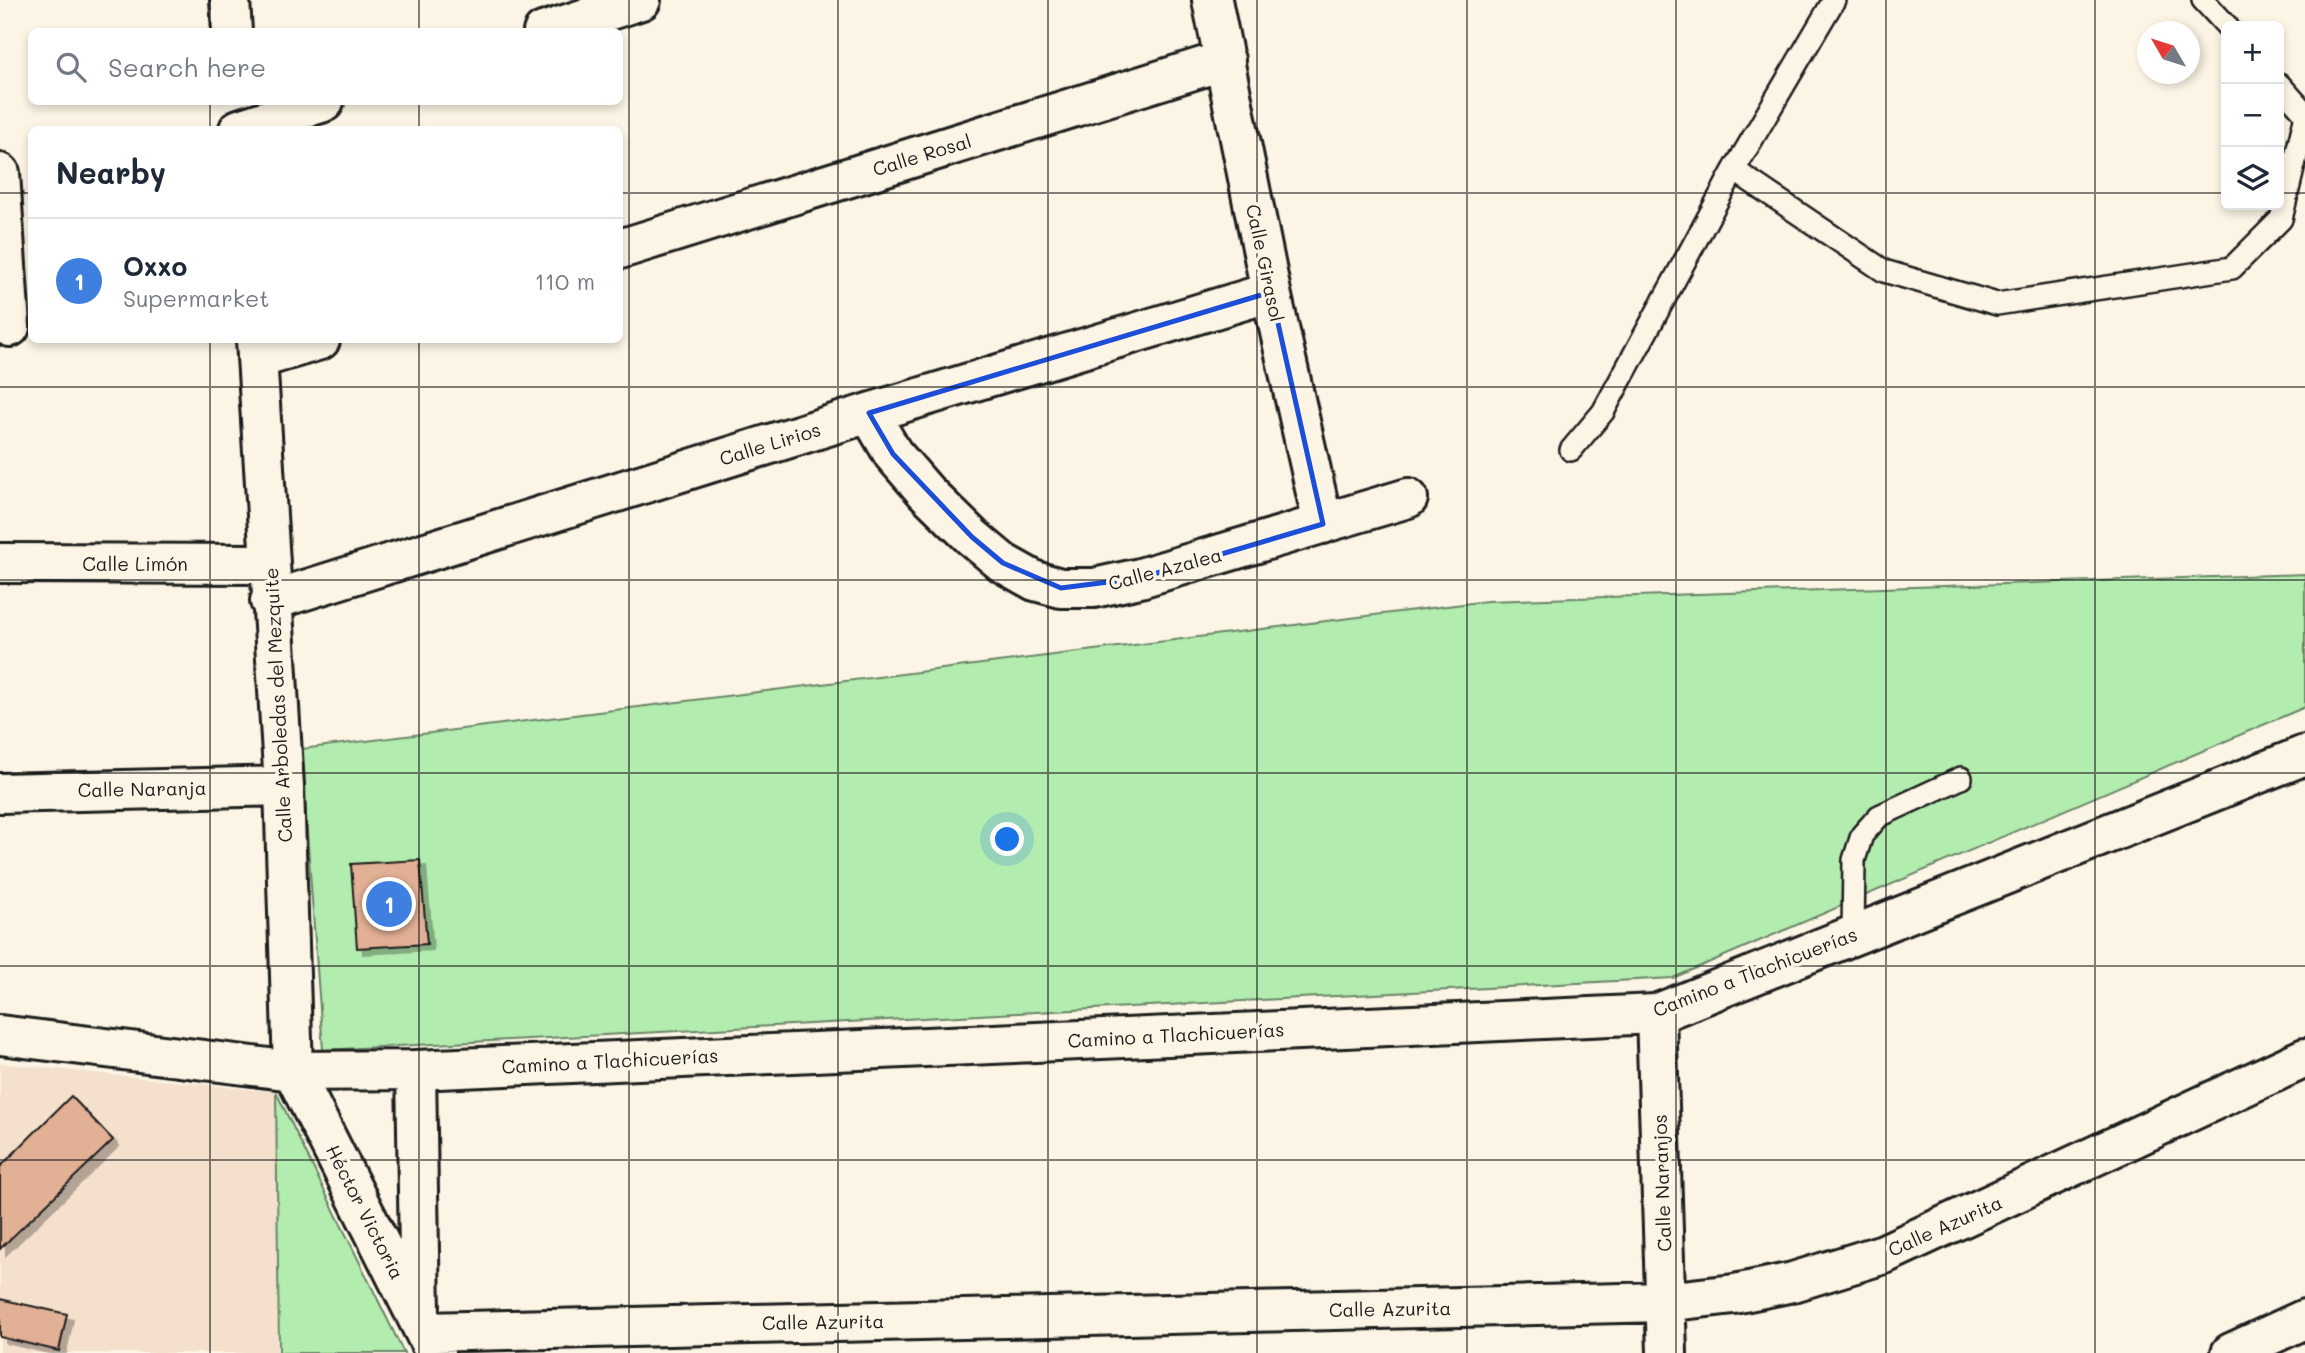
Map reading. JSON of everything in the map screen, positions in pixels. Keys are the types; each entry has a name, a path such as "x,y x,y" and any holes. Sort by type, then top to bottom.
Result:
{"street":[{"path":"230,0 232,28"},
{"path":"554,28 641,0"},
{"name":"Calle Girasol","path":"1212,0 1271,292 1322,524"},
{"name":"Calle Rosal","path":"623,248 1225,60"},
{"path":"237,105 239,126"},
{"path":"248,126 315,105"},
{"path":"0,173 14,327"},
{"name":"Calle Lirios","path":"270,583 869,413 1271,292"},
{"path":"256,349 299,343"},
{"name":"Calle Arboledas del Mezquite","path":"256,349 284,786 293,1071"},
{"name":"Calle Azalea","path":"869,413 892,454 972,537 1003,563 1035,581 1061,588 1094,588 1140,578 1408,498"},
{"name":"Calle Limón","path":"0,563 270,583"},
{"name":"Camino a Tlachicuerías","path":"0,1035 293,1071 416,1070 1656,1014 2305,755"},
{"name":"Calle Naranja","path":"0,793 284,786"},
{"name":"Calle Naranjos","path":"1656,1014 1667,1353"},
{"name":"Calle Azurita","path":"427,1335 1665,1302 1734,1294 1793,1282 1884,1254 2305,1058"},
{"path":"416,1070 427,1335"},
{"name":"Héctor Victoria","path":"293,1071 427,1335"},
{"path":"2231,1353 2305,1319"}],"lane":[{"path":"1571,450 1603,412 1734,170 1834,0"},
{"path":"2203,0 2222,21"},
{"path":"2284,90 2305,113"},
{"path":"1734,170 1884,271 1997,304 2232,268 2281,219 2305,119"},
{"path":"1853,935 1854,860 1862,835 1879,816 1961,778"}],"highlighted area":[{"path":"1271,292 1323,524 1140,578 1061,588 1003,563 972,537 893,454 869,413"}],"shaded area":[{"path":"0,1063 276,1092 277,1353 0,1353"}],"green space":[{"path":"2305,574 2305,707 1673,978 323,1050 301,749 1487,601"},
{"path":"276,1092 404,1353 279,1353"}],"building":[{"path":"420,860 427,944 357,948 351,864"},
{"path":"71,1096 113,1140 0,1249 0,1167"},
{"path":"0,1299 67,1314 59,1351 0,1337"}],"place":[{"name":"Oxxo","path":"389,904"}]}
